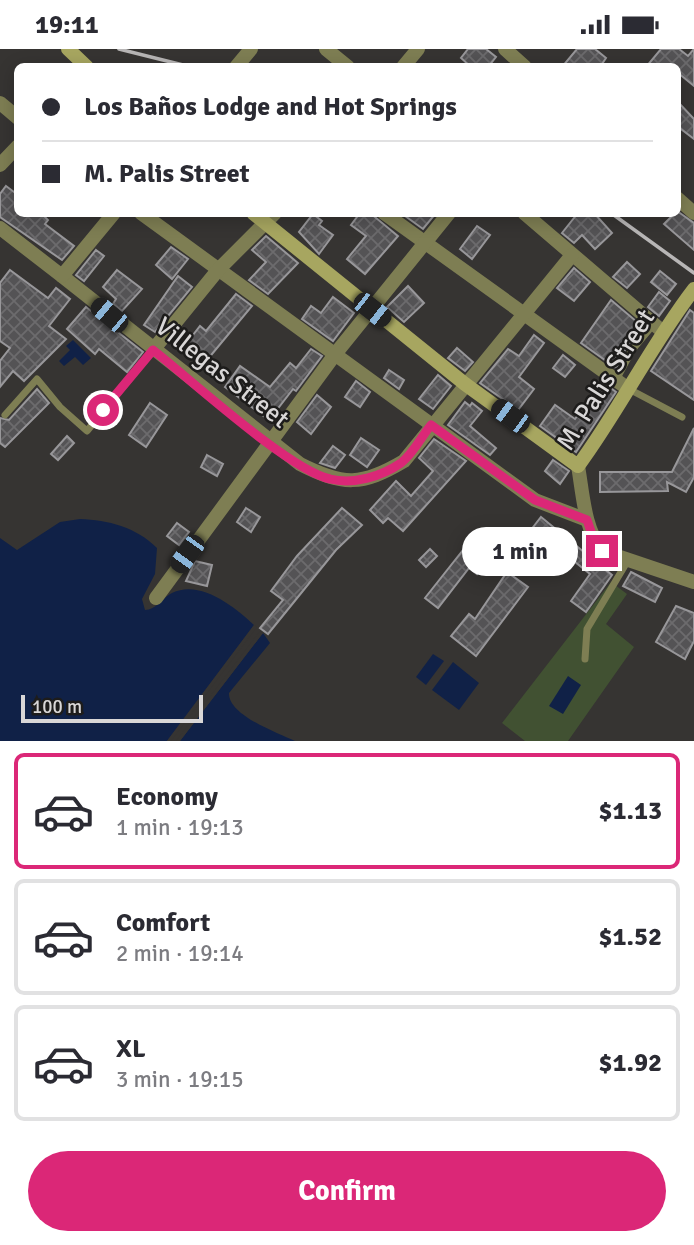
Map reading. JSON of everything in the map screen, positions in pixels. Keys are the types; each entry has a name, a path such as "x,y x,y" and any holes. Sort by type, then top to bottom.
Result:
{"main road":[{"path":"68,49 83,63"},
{"path":"270,219 372,310 465,384 578,465"},
{"name":"M. Palis Street","path":"578,465 622,384 658,328 694,289"}],"street":[{"path":"239,63 251,49"},
{"path":"326,49 343,63"},
{"path":"406,63 418,49"},
{"path":"505,49 521,63"},
{"path":"0,103 14,115"},
{"path":"0,165 14,150"},
{"path":"62,276 111,217"},
{"path":"146,217 535,500 587,520"},
{"path":"389,217 423,244 622,384"},
{"path":"156,598 336,353 446,217"},
{"path":"529,217 658,328"},
{"path":"153,350 218,270 270,219"},
{"name":"Villegas Street","path":"0,228 270,443 300,464 330,479 358,480 380,475 404,461 431,425"},
{"path":"431,425 572,255"},
{"name":"M. Palis Street","path":"578,465 587,520 595,543 602,551 627,562"},
{"path":"627,562 694,581"}],"lane":[{"path":"5,415 37,379 60,407 87,431 153,350"},
{"path":"622,384 682,417"},
{"path":"585,659 587,629 627,562"}],"green space":[{"path":"611,582 627,594 606,624 634,647 568,741 525,741 502,723"}],"water":[{"path":"73,340 91,358 83,365 75,357 64,366 59,361 70,350 66,346"},
{"path":"80,519 121,526 140,535 157,548 155,574 142,599 145,610 172,593 194,590 205,592 227,603 254,625 167,741 0,741 0,538 17,550 60,522"},
{"path":"263,633 270,643 229,693 231,701 245,716 295,741 180,741"},
{"path":"433,654 444,661 426,685 416,677"},
{"path":"453,662 479,683 459,710 432,690"},
{"path":"568,676 581,685 563,714 549,706"}],"pier":[{"path":"254,625 257,627 171,741 167,741"},
{"path":"260,631 263,633 180,741 176,741"}],"building":[{"path":"468,49 486,49 496,57 491,63 467,63 461,58"},
{"path":"577,49 595,49 606,58 603,63 565,63"},
{"path":"661,49 679,49 688,56 694,49 694,86 681,75 681,63 649,63"},
{"path":"681,105 694,119 694,139 681,129"},
{"path":"6,186 14,192 14,217 45,217 48,220 45,224 74,246 62,260 0,217 0,194"},
{"path":"681,214 694,223 694,250 664,224 671,217 681,217"},
{"path":"311,217 317,217 322,221 319,225 333,235 319,254 299,232"},
{"path":"357,217 375,217 398,236 365,274 347,259 366,236 351,225"},
{"path":"406,217 433,217 423,229"},
{"path":"575,217 598,217 612,233 595,249 582,235 574,243 562,233"},
{"path":"477,226 490,235 472,259 460,249"},
{"path":"266,236 298,263 268,294 249,280 266,262 252,250"},
{"path":"171,247 188,259 172,279 156,265"},
{"path":"96,250 104,256 84,281 76,275"},
{"path":"627,262 640,274 627,288 613,277"},
{"path":"574,268 590,282 574,301 557,288"},
{"path":"10,270 48,298 56,288 70,299 49,326 66,339 24,381 13,371 0,387 0,361 10,348 0,341 0,283"},
{"path":"117,270 142,289 122,311 113,304 116,299 103,287"},
{"path":"660,271 676,284 667,295 651,282"},
{"path":"178,276 192,287 155,332 144,325"},
{"path":"408,286 424,303 404,322 387,307"},
{"path":"659,292 670,301 659,316 648,307"},
{"path":"236,294 252,306 207,360 186,344 200,326 206,331"},
{"path":"333,297 354,313 333,341 302,319 311,306 321,313"},
{"path":"611,300 643,327 627,346 616,368 581,343"},
{"path":"86,307 143,352 127,372 99,349 95,354 67,329"},
{"path":"690,310 694,313 694,400 651,371"},
{"path":"534,335 544,343 519,377 534,389 518,410 480,383 508,349 519,356"},
{"path":"457,348 473,362 465,371 448,358"},
{"path":"311,349 322,356 296,391 293,389 269,420 225,387 240,366 270,387 290,363 296,368"},
{"path":"563,355 575,365 565,377 553,368"},
{"path":"389,370 404,380 399,389 384,378"},
{"path":"438,375 451,386 433,409 419,399"},
{"path":"356,381 370,392 360,407 345,397"},
{"path":"604,383 616,392 576,452 540,426 555,405 575,419 578,415 580,417"},
{"path":"37,389 49,403 5,447 0,443 0,418 9,420"},
{"path":"317,395 331,407 311,434 297,422"},
{"path":"465,402 470,406 472,403 482,411 470,426 496,448 490,455 448,425"},
{"path":"150,403 167,415 146,447 129,435"},
{"path":"694,428 694,477 686,492 667,482 668,491 600,492 600,472 672,472"},
{"path":"67,436 74,443 58,460 51,454"},
{"path":"361,438 379,450 367,467 350,455"},
{"path":"434,439 466,461 403,531 388,518 383,523 370,510 396,481 411,496 433,471 419,458"},
{"path":"333,446 345,455 335,468 320,463"},
{"path":"207,455 223,464 217,476 201,467"},
{"path":"553,460 569,471 560,484 545,471"},
{"path":"246,508 260,517 251,532 237,522"},
{"path":"342,508 362,525 336,550 268,634 260,628 283,600 271,591 297,556"},
{"path":"541,517 612,575 586,612 571,601 590,574 555,546 550,553 527,535"},
{"path":"177,523 189,532 179,545 167,536"},
{"path":"475,535 495,552 477,574 469,568 438,608 425,598"},
{"path":"430,549 437,556 426,567 419,560"},
{"path":"195,561 212,565 207,586 186,581"},
{"path":"507,572 528,587 476,656 451,636 469,614 475,619"},
{"path":"631,572 662,588 655,602 623,586"},
{"path":"676,606 694,613 694,641 685,659 656,642"}],"railway":[{"path":"119,49 175,63"},
{"path":"617,217 694,273"}],"route":[{"path":"103,410 153,350 270,443 300,464 330,479 358,480 380,475 404,461 431,425 535,500 587,520 595,543 602,551"}]}
